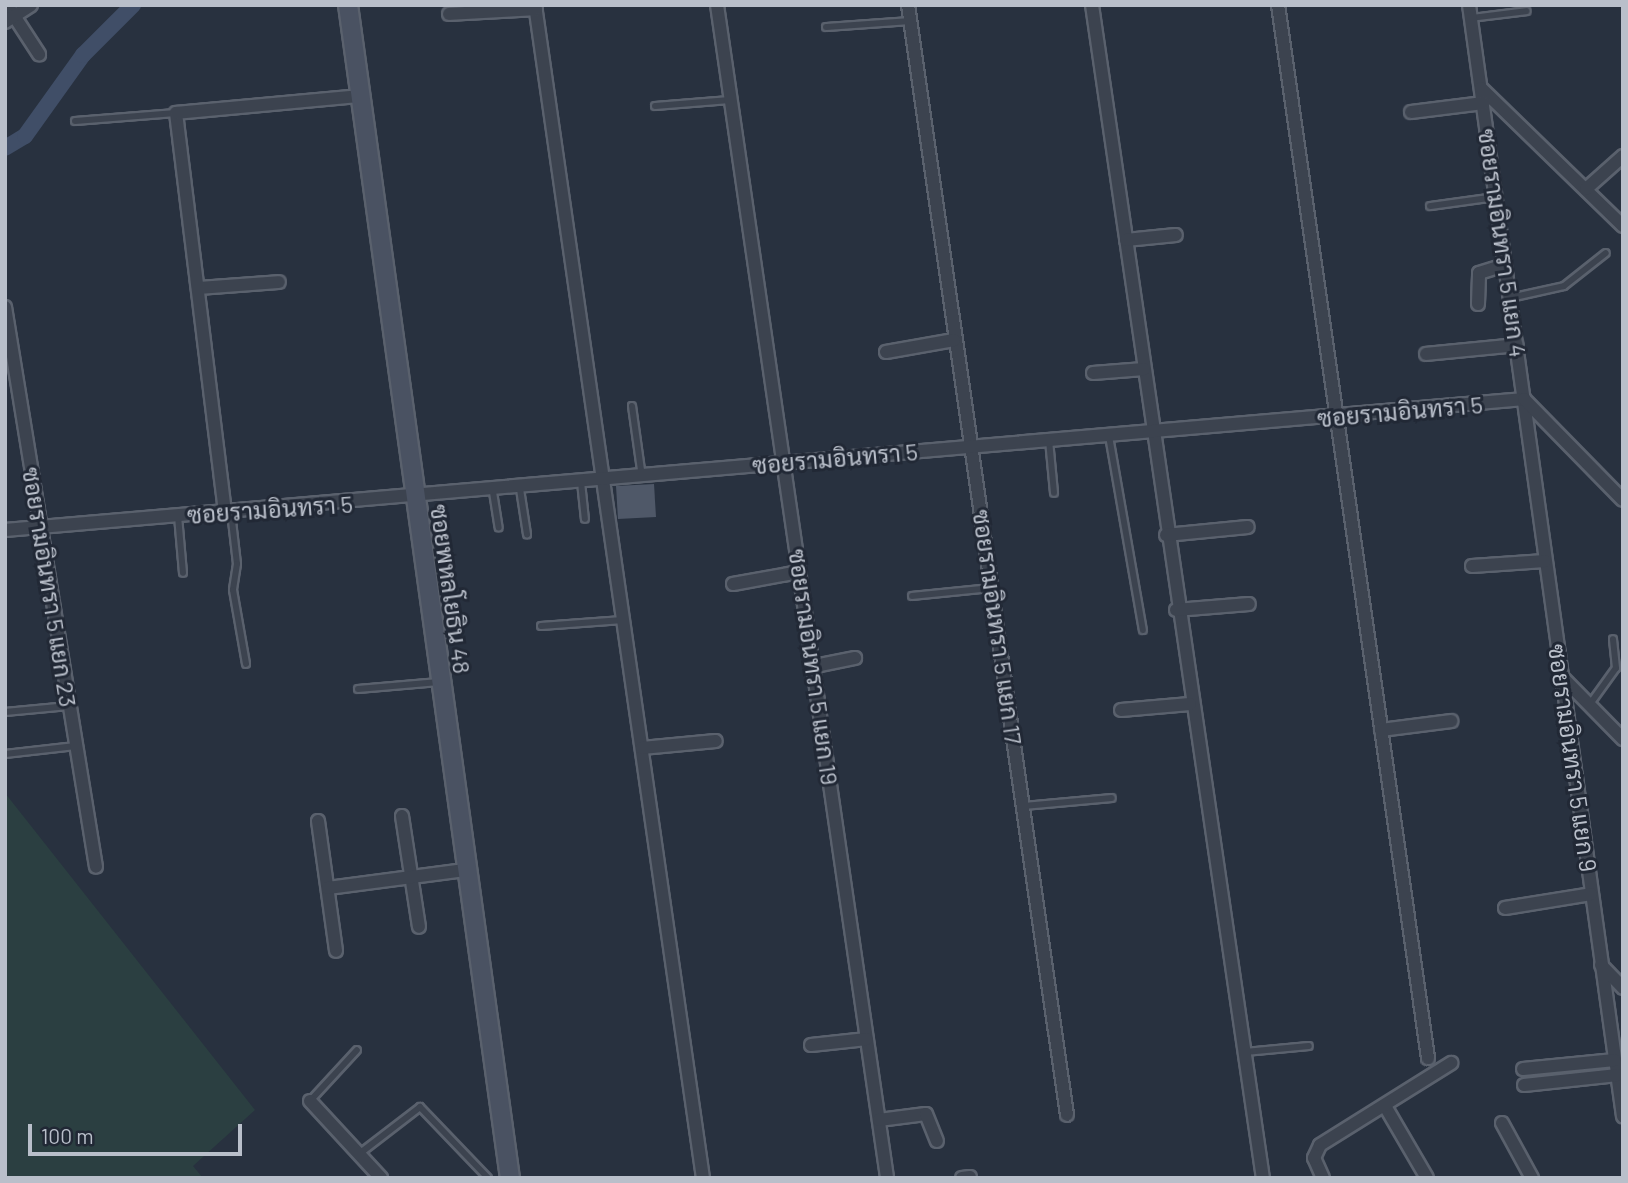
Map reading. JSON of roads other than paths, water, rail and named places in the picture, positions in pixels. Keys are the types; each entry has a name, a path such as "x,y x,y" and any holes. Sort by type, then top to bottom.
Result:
{"street":[{"path":"31,5 9,14 38,54"},
{"name":"ซอยพหลโยธิน 48","path":"348,5 413,499 510,1178"},
{"name":"ซอยรามอินทรา 5 แยก 19","path":"717,5 815,666 887,1178"},
{"name":"ซอยรามอินทรา 5 แยก 17","path":"908,5 1067,1115"},
{"path":"1092,5 1240,1052 1264,1178"},
{"path":"1278,5 1428,1058"},
{"path":"449,14 535,7 703,1178"},
{"name":"ซอยรามอินทรา 5 แยก 4","path":"1470,11 1524,399"},
{"path":"1481,88 1623,226"},
{"path":"228,512 176,113 360,96"},
{"path":"1411,112 1483,103"},
{"path":"1586,189 1623,156"},
{"path":"1126,240 1175,236"},
{"path":"1478,304 1479,273 1505,265"},
{"path":"198,288 279,282"},
{"name":"ซอยรามอินทรา 5 แยก 23","path":"5,307 96,867"},
{"path":"886,352 954,340"},
{"path":"1426,354 1517,345"},
{"path":"1093,373 1144,369"},
{"path":"1524,399 1623,500"},
{"name":"ซอยรามอินทรา 5","path":"5,530 413,499 784,460 1109,436 1524,399"},
{"name":"ซอยรามอินทรา 5 แยก 9","path":"1524,399 1623,1116"},
{"path":"1166,535 1248,527"},
{"path":"1472,566 1545,561"},
{"path":"733,584 799,572"},
{"path":"1176,610 1249,604"},
{"path":"815,666 855,658"},
{"path":"1563,678 1622,735"},
{"path":"1121,710 1189,704"},
{"path":"1381,730 1451,721"},
{"path":"642,748 716,741"},
{"path":"402,816 419,927"},
{"path":"318,821 336,951"},
{"path":"328,888 465,870"},
{"path":"1505,908 1591,894"},
{"path":"1601,964 1623,988"},
{"path":"811,1045 867,1039"},
{"path":"1523,1069 1615,1060"},
{"path":"1324,1178 1314,1158 1320,1144 1451,1063"},
{"path":"1524,1085 1617,1075"},
{"path":"310,1101 381,1178"},
{"path":"1385,1106 1427,1178"},
{"path":"879,1120 926,1114 937,1141"},
{"path":"1502,1123 1532,1178"},
{"path":"962,1178 970,1177"}],"lane":[{"path":"1470,11 1527,11"},
{"path":"826,27 911,21"},
{"path":"655,106 730,100"},
{"path":"75,121 176,113"},
{"path":"1430,206 1496,197"},
{"path":"1510,298 1564,286 1606,253"},
{"path":"632,406 642,477"},
{"path":"1109,436 1143,630"},
{"path":"1049,440 1054,493"},
{"path":"581,482 585,519"},
{"path":"520,489 527,534"},
{"path":"493,492 499,528"},
{"path":"228,512 237,564 233,590 246,664"},
{"path":"178,516 183,573"},
{"path":"912,596 993,588"},
{"path":"541,626 624,620"},
{"path":"1590,704 1616,667 1613,639"},
{"path":"358,689 439,682"},
{"path":"5,712 69,706"},
{"path":"5,754 76,746"},
{"path":"1023,806 1112,799"},
{"path":"1240,1052 1309,1046"},
{"path":"310,1101 357,1050"},
{"path":"359,1154 421,1107 488,1178"}],"waterway":[{"path":"5,148 25,136 83,55 133,5"}]}
